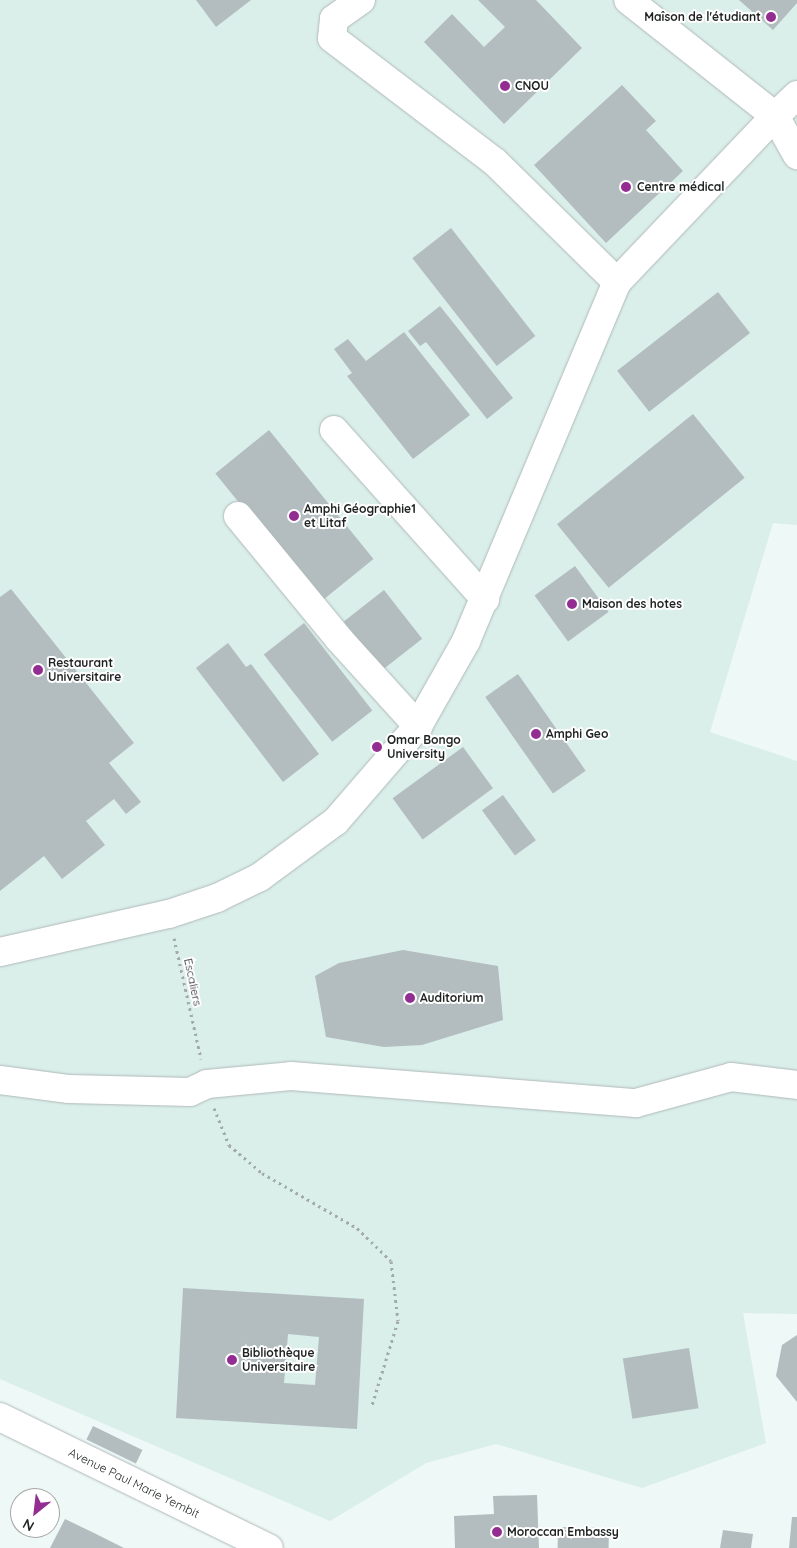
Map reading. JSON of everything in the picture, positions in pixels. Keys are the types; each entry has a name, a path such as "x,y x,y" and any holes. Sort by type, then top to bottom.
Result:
{"main road":[{"path":"361,0 334,19 332,38 495,162 617,282"},
{"path":"628,0 774,116 797,155"},
{"path":"0,952 169,914 217,898 301,850 367,790 418,726 484,599 617,282 774,116 797,95"},
{"path":"334,430 484,599"},
{"path":"238,516 338,639 418,726"},
{"path":"0,1080 69,1089 190,1092 207,1084 291,1076 636,1103 731,1077 797,1085"},
{"name":"Avenue Paul Marie Yembit","path":"0,1418 268,1548"}],"path":[{"name":"Escaliers","path":"169,914 200,1053"},
{"path":"207,1084 229,1145 262,1173 357,1228 391,1262 398,1321 372,1406"}],"shaded area":[{"name":"Omar Bongo University","path":"0,0 797,0 797,525 773,523 710,732 797,761 797,1314 743,1313 766,1443 642,1488 496,1444 426,1463 330,1521 0,1379"}],"building":[{"path":"196,0 251,0 216,27"},
{"name":"CNOU","path":"478,0 536,0 582,48 504,124 424,42 452,14 484,47 505,27"},
{"name":"Maîson de l'étudiant","path":"739,0 797,0 797,3 773,30"},
{"path":"622,85 656,121 646,130 683,171 606,243 534,165"},
{"path":"451,228 535,336 497,366 412,258"},
{"path":"718,292 750,333 649,412 617,371"},
{"path":"440,306 513,398 487,419 426,342 420,346 408,331"},
{"path":"404,332 470,415 413,459 347,376 352,373 334,349 348,339 366,361"},
{"path":"693,414 745,478 609,588 557,524"},
{"name":"Amphi Géographie1 et Litaf","path":"269,430 373,559 320,602 215,473"},
{"name":"Maison des hotes","path":"575,566 609,612 568,642 535,595"},
{"name":"Restaurant Universitaire","path":"11,589 134,743 109,763 141,802 126,814 114,799 86,821 105,845 62,879 44,856 0,891 0,597"},
{"path":"384,590 422,639 382,670 344,621"},
{"path":"304,623 372,710 332,742 264,654"},
{"path":"228,643 246,667 251,664 319,754 283,782 196,668"},
{"name":"Amphi Geo","path":"518,674 586,771 553,794 485,697"},
{"path":"463,747 493,788 423,839 393,798"},
{"path":"503,795 536,840 515,856 482,810"},
{"name":"Auditorium","path":"403,950 498,966 503,1020 422,1045 384,1047 326,1037 315,976 339,963"},
{"name":"Bibliothèque Universitaire","path":"183,1288 364,1299 357,1429 176,1418","holes":["288,1334 319,1337 315,1385 284,1383"]},
{"path":"797,1335 797,1402 776,1376 782,1345"},
{"path":"689,1348 699,1408 632,1419 623,1358"},
{"path":"93,1426 142,1450 136,1464 86,1439"},
{"name":"Moroccan Embassy","path":"537,1495 539,1548 455,1548 454,1516 494,1514 493,1496"},
{"path":"792,1517 797,1517 797,1548 789,1548"},
{"path":"65,1519 124,1548 50,1548 55,1538 60,1538 60,1529"},
{"path":"558,1527 609,1528 609,1548 558,1548"},
{"path":"723,1530 753,1534 751,1548 720,1548"}],"place":[{"name":"Maîson de l'étudiant","path":"771,17"},
{"name":"CNOU","path":"505,86"},
{"name":"Centre médical","path":"626,187"},
{"name":"Amphi Géographie1 et Litaf","path":"294,516"},
{"name":"Maison des hotes","path":"572,604"},
{"name":"Restaurant Universitaire","path":"38,670"},
{"name":"Amphi Geo","path":"536,734"},
{"name":"Omar Bongo University","path":"377,747"},
{"name":"Auditorium","path":"410,998"},
{"name":"Bibliothèque Universitaire","path":"232,1360"},
{"name":"Moroccan Embassy","path":"497,1532"}]}
